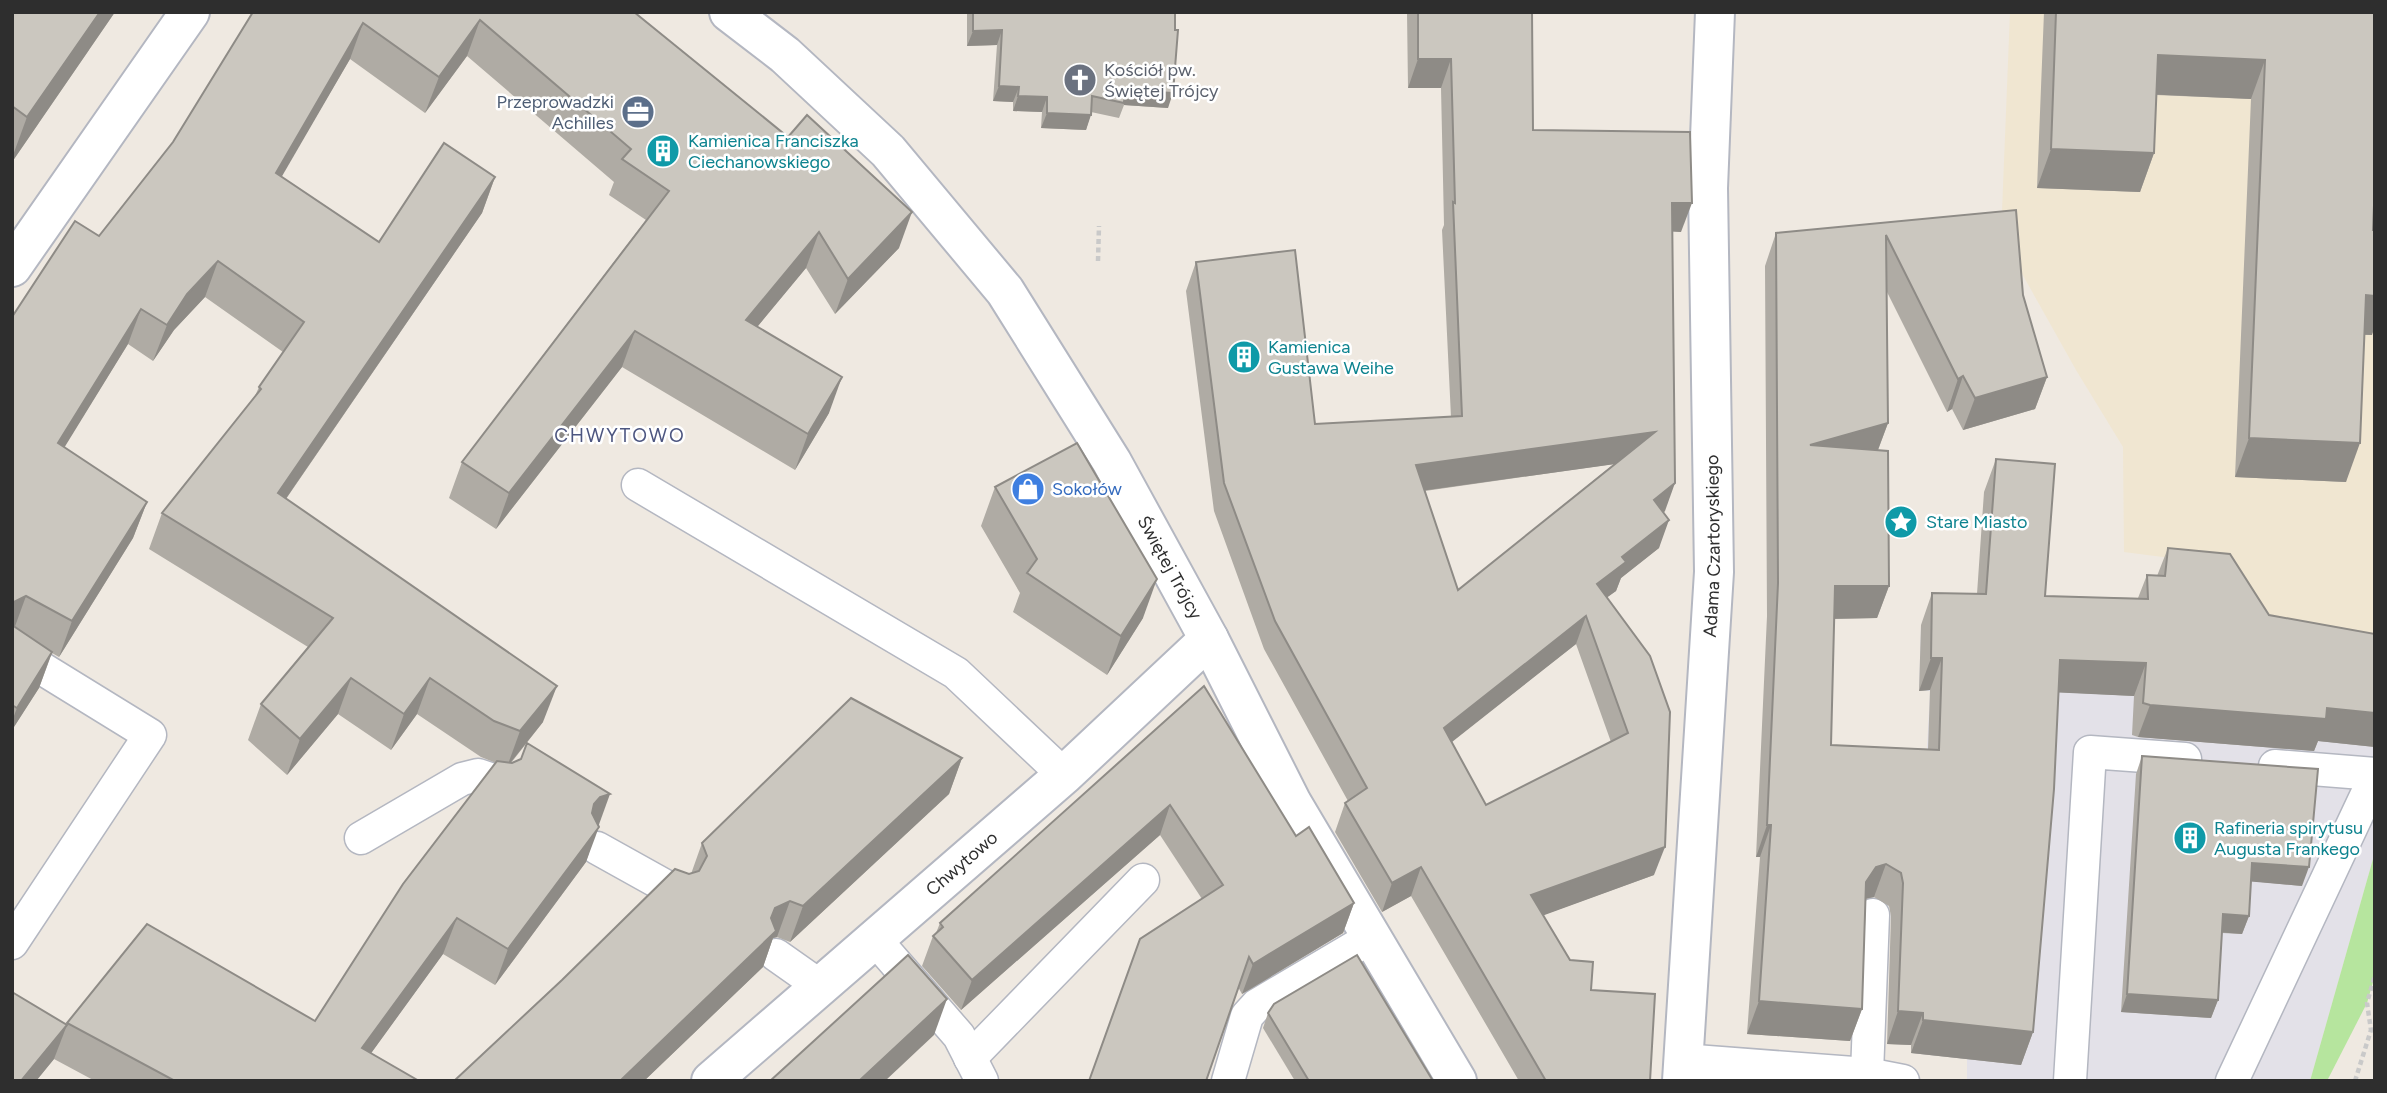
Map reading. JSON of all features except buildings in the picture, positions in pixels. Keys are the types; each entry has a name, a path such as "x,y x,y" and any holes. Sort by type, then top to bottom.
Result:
{"street":[{"path":"12,267 190,12"},
{"name":"Świętej Trójcy","path":"729,12 785,55 888,151 1006,291 1112,463 1209,639 1292,803 1458,1081"},
{"name":"Adama Czartoryskiego","path":"1683,1071 1714,572 1708,188 1715,12"},
{"name":"Chwytowo","path":"711,1081 873,937 1064,775 1209,639"},
{"path":"1683,1071 1729,1081"}],"lane":[{"path":"638,485 956,673 1064,775"},
{"path":"12,650 150,736 12,943"},
{"path":"2070,1081 2090,752 2375,776 2232,1081"},
{"path":"361,838 462,779 478,775 496,781"},
{"path":"597,848 676,892"},
{"path":"873,937 959,1036 976,1069 1143,880"},
{"path":"1867,1074 1873,915"},
{"path":"1228,1081 1247,1016 1257,1005 1372,937"},
{"path":"776,955 820,986"},
{"path":"1683,1071 1867,1074 1903,1081"}],"path":[{"path":"1098,261 1099,226"},
{"path":"2356,1081 2371,1030 2367,1003 2375,975"}],"shaded area":[{"path":"2010,12 2375,12 2375,668 2257,648 2225,565 2124,552 2123,447 2076,370 2001,236"},
{"path":"1921,625 2137,631 2375,668 2375,852 2310,1081 1967,1081 1967,1059 1911,1053 1930,691 1919,691"}],"green space":[{"path":"2375,852 2375,975 2367,1003 2327,1081 2310,1081"}],"place":[{"name":"Kościół pw. Świętej Trójcy","path":"1080,80"},
{"name":"Przeprowadzki Achilles","path":"638,112"},
{"name":"Kamienica Franciszka Ciechanowskiego","path":"663,151"},
{"name":"Kamienica Gustawa Weihe","path":"1244,357"},
{"name":"Sokołów","path":"1028,489"},
{"name":"Stare Miasto","path":"1901,522"},
{"name":"Rafineria spirytusu Augusta Frankego","path":"2190,838"}],"district":[{"name":"CHWYTOWO","path":"620,435"}]}
